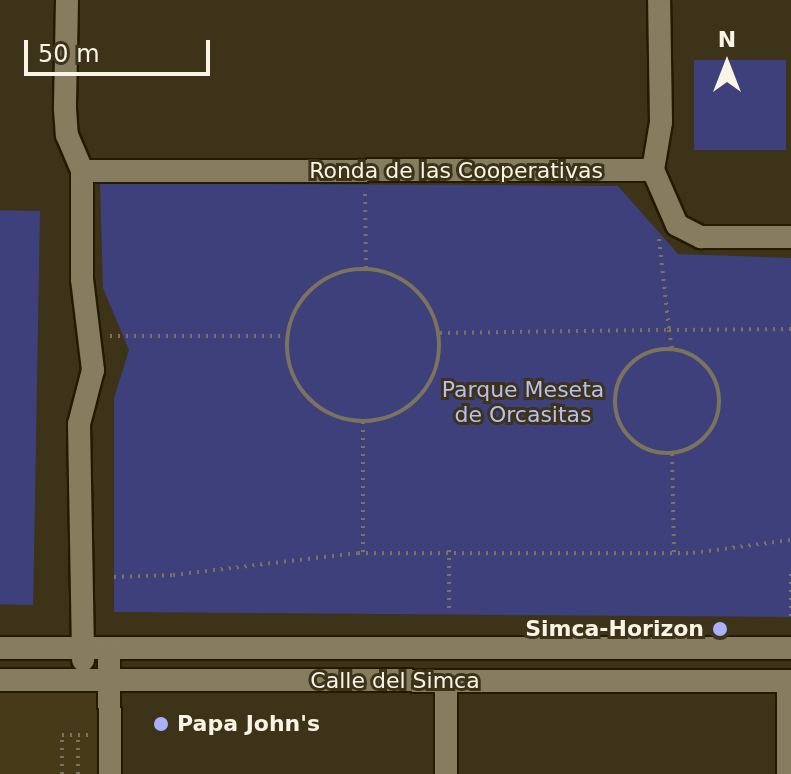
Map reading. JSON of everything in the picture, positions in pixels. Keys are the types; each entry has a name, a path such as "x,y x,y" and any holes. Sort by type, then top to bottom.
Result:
{"street":[{"path":"67,0 66,122 82,171 82,279 93,370 79,424 83,680"},
{"path":"659,0 661,122 653,170 677,225 701,237 791,237"},
{"name":"Ronda de las Cooperativas","path":"82,171 653,170"},
{"name":"Calle del Simca","path":"0,648 791,648"},
{"path":"109,649 110,774"},
{"name":"Calle del Simca","path":"0,680 790,681"},
{"path":"446,681 446,774"},
{"path":"788,774 790,681"}],"path":[{"path":"364,185 366,268"},
{"path":"658,231 672,349"},
{"path":"366,268 392,273 415,287 431,308 440,333 439,360 430,384 412,405 389,417 363,422 317,407 300,389 289,367 287,336 302,298 320,281 366,268"},
{"path":"440,333 791,329"},
{"path":"91,336 287,336"},
{"path":"672,349 689,353 709,369 720,393 720,410 703,440 672,454 654,452 626,434 615,401 626,369 655,350 672,349"},
{"path":"363,422 363,553"},
{"path":"672,454 674,553"},
{"path":"114,577 363,553 449,550 505,555 674,553 791,540"},
{"path":"449,550 449,613"},
{"path":"791,570 791,616"},
{"path":"62,774 62,735 78,735"}],"shaded area":[{"path":"0,680 110,682 108,774 0,774"}],"green space":[{"path":"694,60 786,60 786,150 694,150"},
{"name":"Parque Meseta de Orcasitas","path":"100,183 618,186 678,254 791,258 791,617 114,612 114,398 129,350 103,288"},
{"path":"0,210 40,211 33,605 0,604"}],"place":[{"name":"Simca-Horizon","path":"720,629"},
{"name":"Papa John's","path":"161,724"}]}
